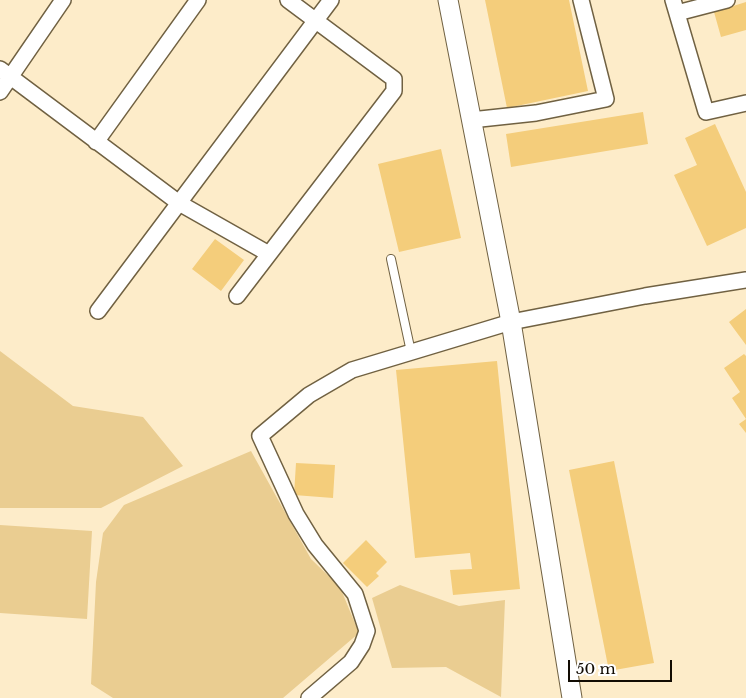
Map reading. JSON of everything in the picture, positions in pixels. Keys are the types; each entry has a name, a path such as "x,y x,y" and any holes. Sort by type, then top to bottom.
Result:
{"street":[{"path":"0,92 5,73 63,0"},
{"path":"96,142 198,0"},
{"path":"237,296 394,91 394,79 288,0"},
{"path":"98,311 331,0"},
{"path":"448,0 511,322 572,698"},
{"path":"471,120 536,113 606,98 581,0"},
{"path":"727,0 675,6 706,112 746,103"},
{"path":"5,73 179,203 269,254"},
{"path":"308,698 351,662 362,645 367,631 362,610 355,594 315,545 296,514 260,436 309,395 352,370 511,322 645,296 746,280"}],"lane":[{"path":"391,259 411,352"}],"shaded area":[{"path":"0,351 73,406 143,417 183,466 101,508 0,508"},
{"path":"251,451 311,559 340,587 359,633 283,698 113,698 91,684 96,582 103,533 124,505"},
{"path":"0,525 92,531 87,619 0,613"},
{"path":"400,585 459,606 505,600 501,697 446,667 392,668 372,598"}],"building":[{"path":"485,0 569,0 588,91 507,108"},
{"path":"746,2 746,30 721,37 714,12"},
{"path":"643,112 648,144 511,167 506,134"},
{"path":"715,124 746,192 746,228 707,246 674,175 697,165 685,138"},
{"path":"441,149 461,238 399,252 378,164"},
{"path":"215,239 244,260 221,291 192,269"},
{"path":"746,309 746,345 729,322"},
{"path":"744,354 746,356 746,419 732,398 740,392 724,368"},
{"path":"497,361 520,589 453,595 450,570 472,569 470,553 415,558 396,370"},
{"path":"746,419 746,433 739,424"},
{"path":"614,461 654,663 609,671 569,470"},
{"path":"296,463 335,465 333,498 294,495"},
{"path":"366,540 387,562 376,573 379,576 367,587 343,563"}]}
